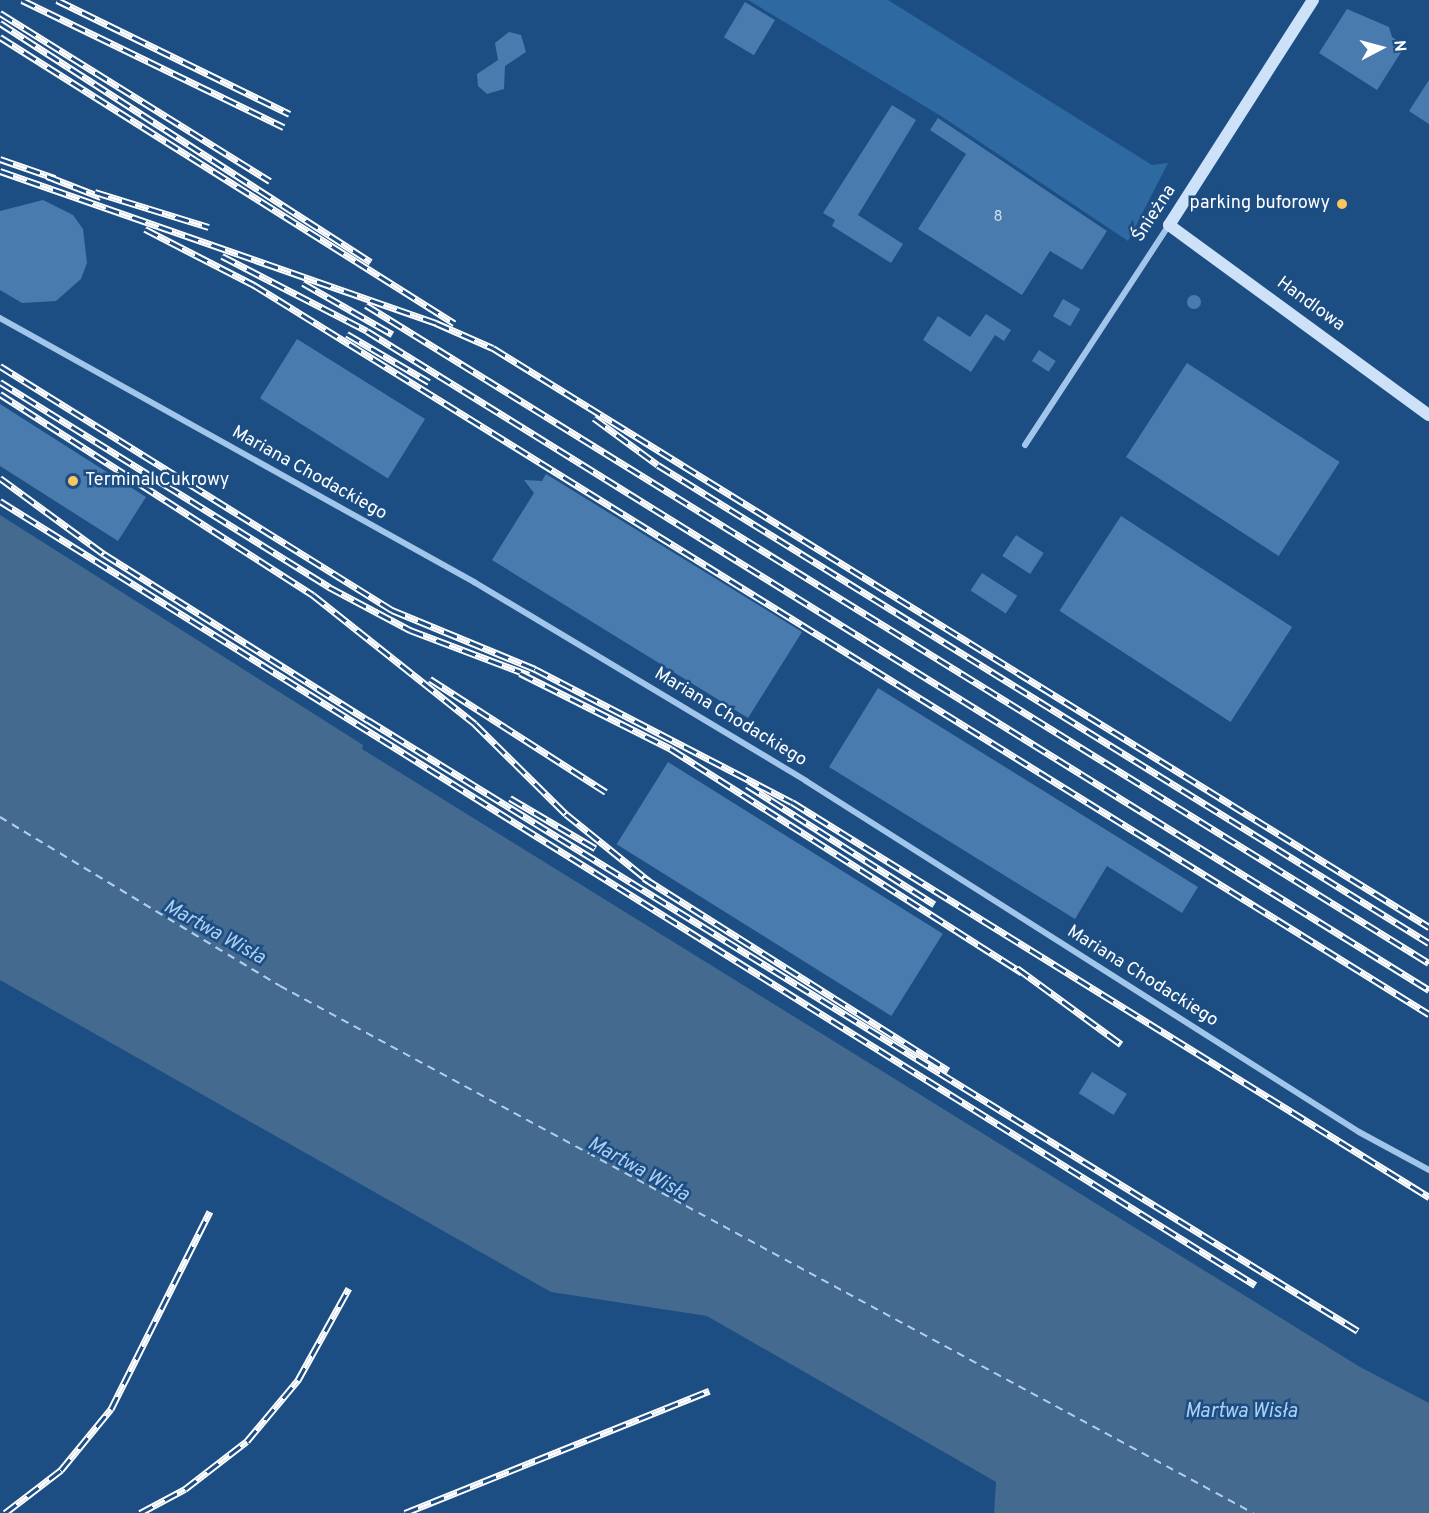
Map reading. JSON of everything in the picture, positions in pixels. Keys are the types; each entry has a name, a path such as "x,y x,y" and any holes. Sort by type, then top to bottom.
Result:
{"street":[{"name":"Śnieżna","path":"1025,445 1313,0"},
{"name":"Handlowa","path":"1169,225 1429,415"},
{"name":"Mariana Chodackiego","path":"0,318 474,582 806,781 1359,1132 1429,1170"}],"shaded area":[{"path":"748,0 888,0 1152,165 1168,163 1128,241 941,116"}],"water":[{"name":"Martwa Wisła","path":"0,515 363,745 362,749 1360,1367 1429,1403 1429,1513 994,1513 996,1482 707,1316 551,1292 0,980"}],"building":[{"path":"745,2 775,20 754,55 724,37"},
{"path":"1347,9 1389,27 1392,37 1405,46 1377,90 1319,53"},
{"path":"509,32 521,35 526,52 505,66 504,89 487,94 478,86 477,74 498,60 495,43"},
{"path":"1429,80 1429,124 1409,111"},
{"path":"892,105 916,120 858,215 903,244 891,263 832,226 835,220 823,213"},
{"path":"938,118 1107,231 1082,270 1050,251 1022,295 918,229 966,154 930,130"},
{"path":"43,200 73,215 83,229 87,263 81,279 56,301 22,303 0,290 0,211"},
{"path":"1194,295 1199,297 1201,302 1199,307 1194,309 1189,307 1187,302 1189,297"},
{"path":"1063,299 1080,309 1070,326 1053,316"},
{"path":"986,314 1011,330 1004,341 995,335 971,372 923,340 938,316 970,337"},
{"path":"297,339 425,419 388,478 260,398"},
{"path":"1039,350 1056,361 1049,372 1032,361"},
{"path":"1187,363 1340,462 1279,556 1126,457"},
{"name":"Terminal Cukrowy","path":"0,404 146,497 118,541 0,466"},
{"path":"546,474 802,632 748,718 492,560 534,493 524,480 542,481"},
{"path":"1121,516 1292,627 1231,722 1059,611"},
{"path":"1016,535 1044,553 1030,574 1002,556"},
{"path":"982,573 1017,596 1006,613 971,591"},
{"path":"878,688 1198,887 1182,913 1107,866 1075,919 829,767"},
{"path":"668,762 943,934 891,1016 617,844"},
{"path":"1092,1072 1127,1094 1114,1115 1079,1093"}],"ferry route":[{"path":"0,817 280,986 1253,1513"}],"railway":[{"path":"22,0 284,127"},
{"path":"57,0 290,114"},
{"path":"0,13 270,181"},
{"path":"0,23 371,262"},
{"path":"0,37 454,323"},
{"path":"0,159 55,178"},
{"path":"0,171 436,323 493,348 1429,927"},
{"path":"47,176 101,197"},
{"path":"95,192 209,227"},
{"path":"145,229 254,285 1429,1014"},
{"path":"222,256 367,331 1429,990"},
{"path":"303,283 392,334"},
{"path":"366,305 1429,963"},
{"path":"347,334 429,382"},
{"path":"0,366 392,610 535,669 792,802 1429,1197"},
{"path":"0,382 329,587 410,630 529,675"},
{"path":"0,394 313,595 475,724 566,814 649,881"},
{"path":"594,418 658,465 1429,943"},
{"path":"0,478 104,554 368,720 1358,1331"},
{"path":"0,501 1255,1285"},
{"path":"520,673 671,749 1022,973"},
{"path":"430,679 606,792"},
{"path":"747,785 934,904"},
{"path":"510,798 595,848"},
{"path":"644,878 948,1070"},
{"path":"1017,968 1121,1044"},
{"path":"5,1513 61,1470 111,1409 210,1211"},
{"path":"140,1513 185,1489 247,1441 298,1380 349,1288"},
{"path":"405,1513 709,1391"}],"place":[{"name":"parking buforowy","path":"1342,204"},
{"name":"Terminal Cukrowy","path":"73,481"}]}
